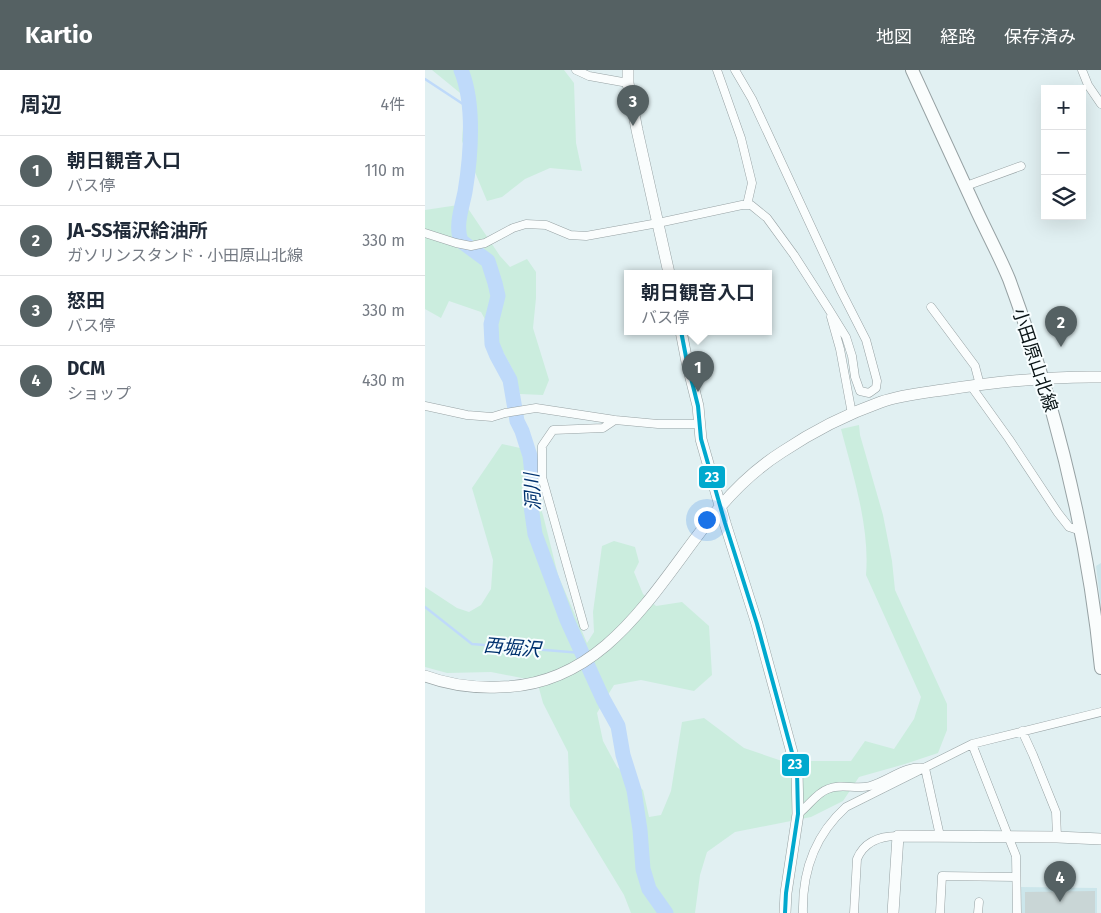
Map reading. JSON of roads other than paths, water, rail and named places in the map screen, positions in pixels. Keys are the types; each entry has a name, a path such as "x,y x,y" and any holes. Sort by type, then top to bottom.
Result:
{"main road":[{"name":"小田原山北線","path":"912,70 1008,277 1043,379 1070,479 1081,531 1099,628 1101,668"}],"street":[{"path":"576,70 589,76 628,83"},
{"path":"628,70 628,83 637,130 668,270"},
{"path":"717,70 741,138 752,183 747,205"},
{"path":"425,233 471,246 526,224 546,225 570,235 586,236 658,223 742,204 751,205 767,218 794,255 828,308 846,337 852,356 855,377 860,390 869,393 876,388 877,381 865,340 752,99 735,70"},
{"path":"1082,70 1088,85 1101,104"},
{"path":"966,186 1021,166"},
{"path":"931,307 975,366 975,385 1058,513 1069,526 1081,531"},
{"path":"828,308 840,349 844,379 856,412"},
{"path":"682,335 698,406 701,438 757,624 797,771 798,814 786,893 785,913"},
{"path":"425,676 472,688 511,687 536,682 559,674 595,655 612,642 642,610 721,506 753,475 781,452 817,431 856,412 902,397 975,385 1043,379 1101,377"},
{"path":"425,406 467,416 492,417 537,408 615,420 658,424 699,424"},
{"path":"584,626 542,477 542,446 553,430 603,428 615,420"},
{"path":"803,913 803,898 810,860 820,839 837,815 854,802 972,744 1101,712"},
{"path":"1022,732 1057,812 1057,836"},
{"path":"972,744 1016,856 1017,913"},
{"path":"798,814 826,789 836,787 864,788 909,769 925,768"},
{"path":"925,768 940,836"},
{"path":"854,913 859,852 874,840 884,836 1057,836 1101,839"},
{"path":"893,913 898,836"},
{"path":"940,913 942,876 1016,877"},
{"path":"978,913 979,902"}],"waterway":[{"name":"洞川","path":"461,70 468,98 471,130 469,162 460,216 459,235 461,241 488,261 495,283 498,296 491,324 492,344 510,380 517,421 530,456 532,474 530,499 535,534 567,620 603,699 618,726 623,755 634,790 643,869 649,889 666,913"},
{"path":"425,79 469,108"},
{"name":"西堀沢","path":"425,607 472,644 582,653"}],"place":[{"name":"怒田","path":"633,126"},
{"name":"JA-SS福沢給油所","path":"1061,347"},
{"name":"朝日観音入口","path":"698,392"},
{"name":"DCM","path":"1060,902"}]}
